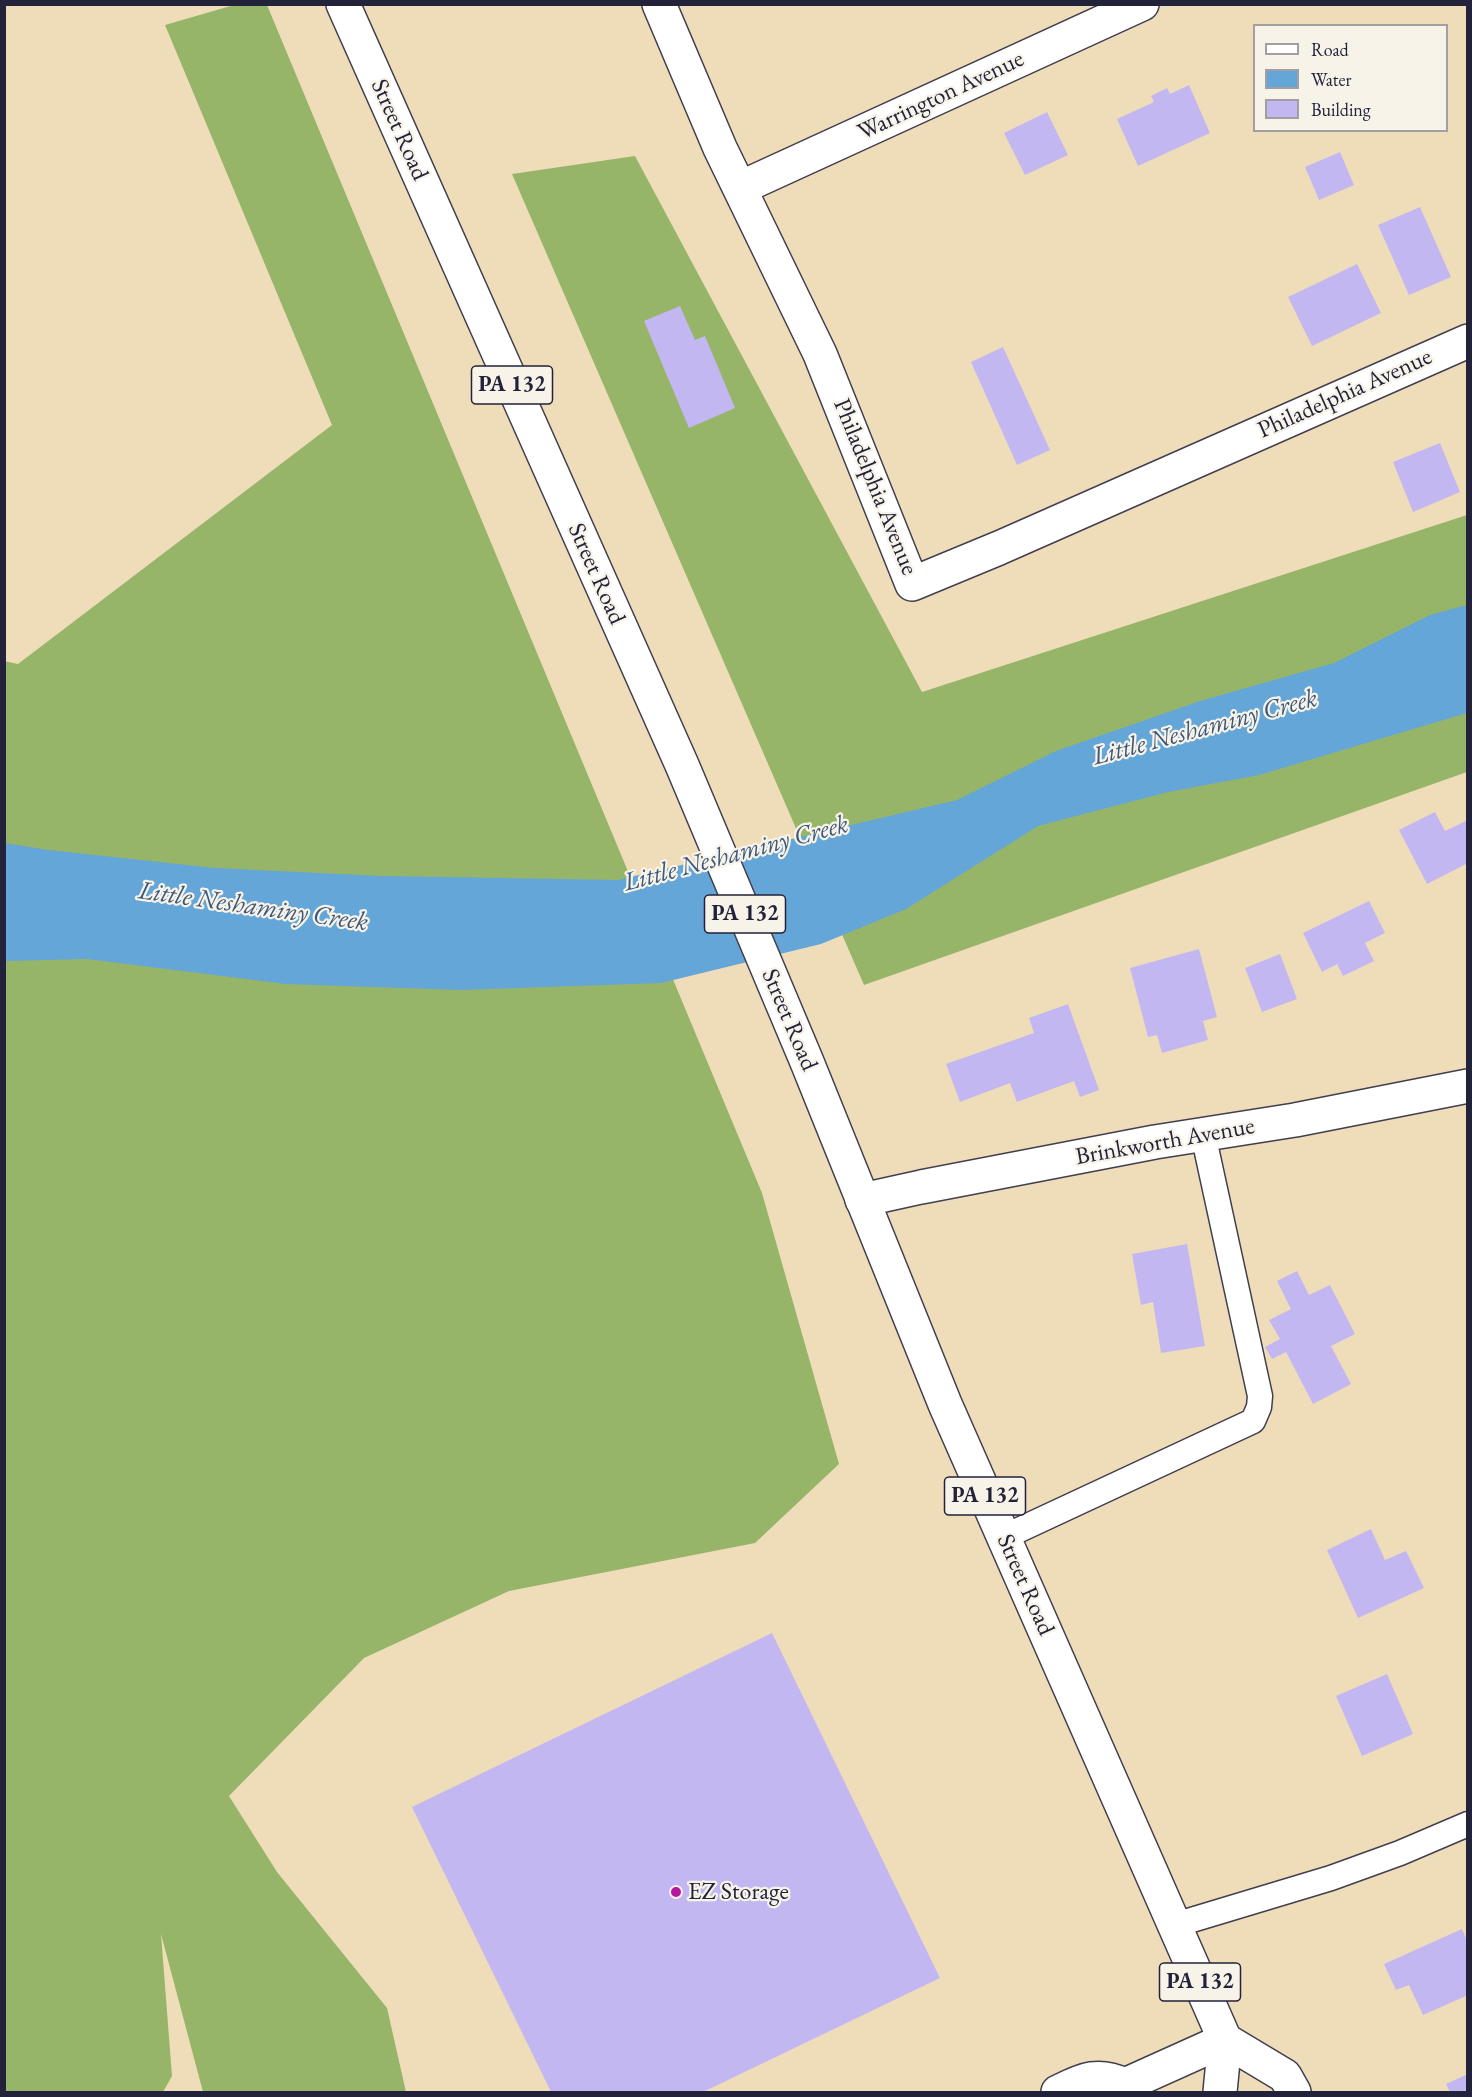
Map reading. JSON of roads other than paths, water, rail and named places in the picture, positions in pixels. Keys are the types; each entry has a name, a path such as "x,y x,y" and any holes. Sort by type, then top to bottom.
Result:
{"street":[{"name":"Street Road","path":"343,4 682,765 807,1062 945,1404 1225,2040 1221,2092"},
{"name":"Philadelphia Avenue","path":"659,4 720,148 820,354 912,584 999,548 1467,341"},
{"name":"Warrington Avenue","path":"740,188 1142,4"},
{"name":"Brinkworth Avenue","path":"862,1200 956,1180 1203,1134 1295,1120 1467,1086"},
{"path":"1058,2092 1088,2078 1112,2079 1124,2089 1225,2040 1285,2076 1294,2092"}],"lane":[{"path":"1004,1537 1253,1421 1259,1407 1260,1396 1203,1134"},
{"path":"1174,1924 1331,1878 1400,1853 1467,1824"}],"water":[{"name":"Little Neshaminy Creek","path":"1467,605 1467,713 1259,775 1168,792 1038,826 906,909 821,944 661,983 460,990 286,984 87,959 5,961 4,843 215,868 381,876 618,880 957,800 1056,751 1200,701 1334,663 1430,615"}],"place":[{"name":"EZ Storage","path":"676,1892"}]}
